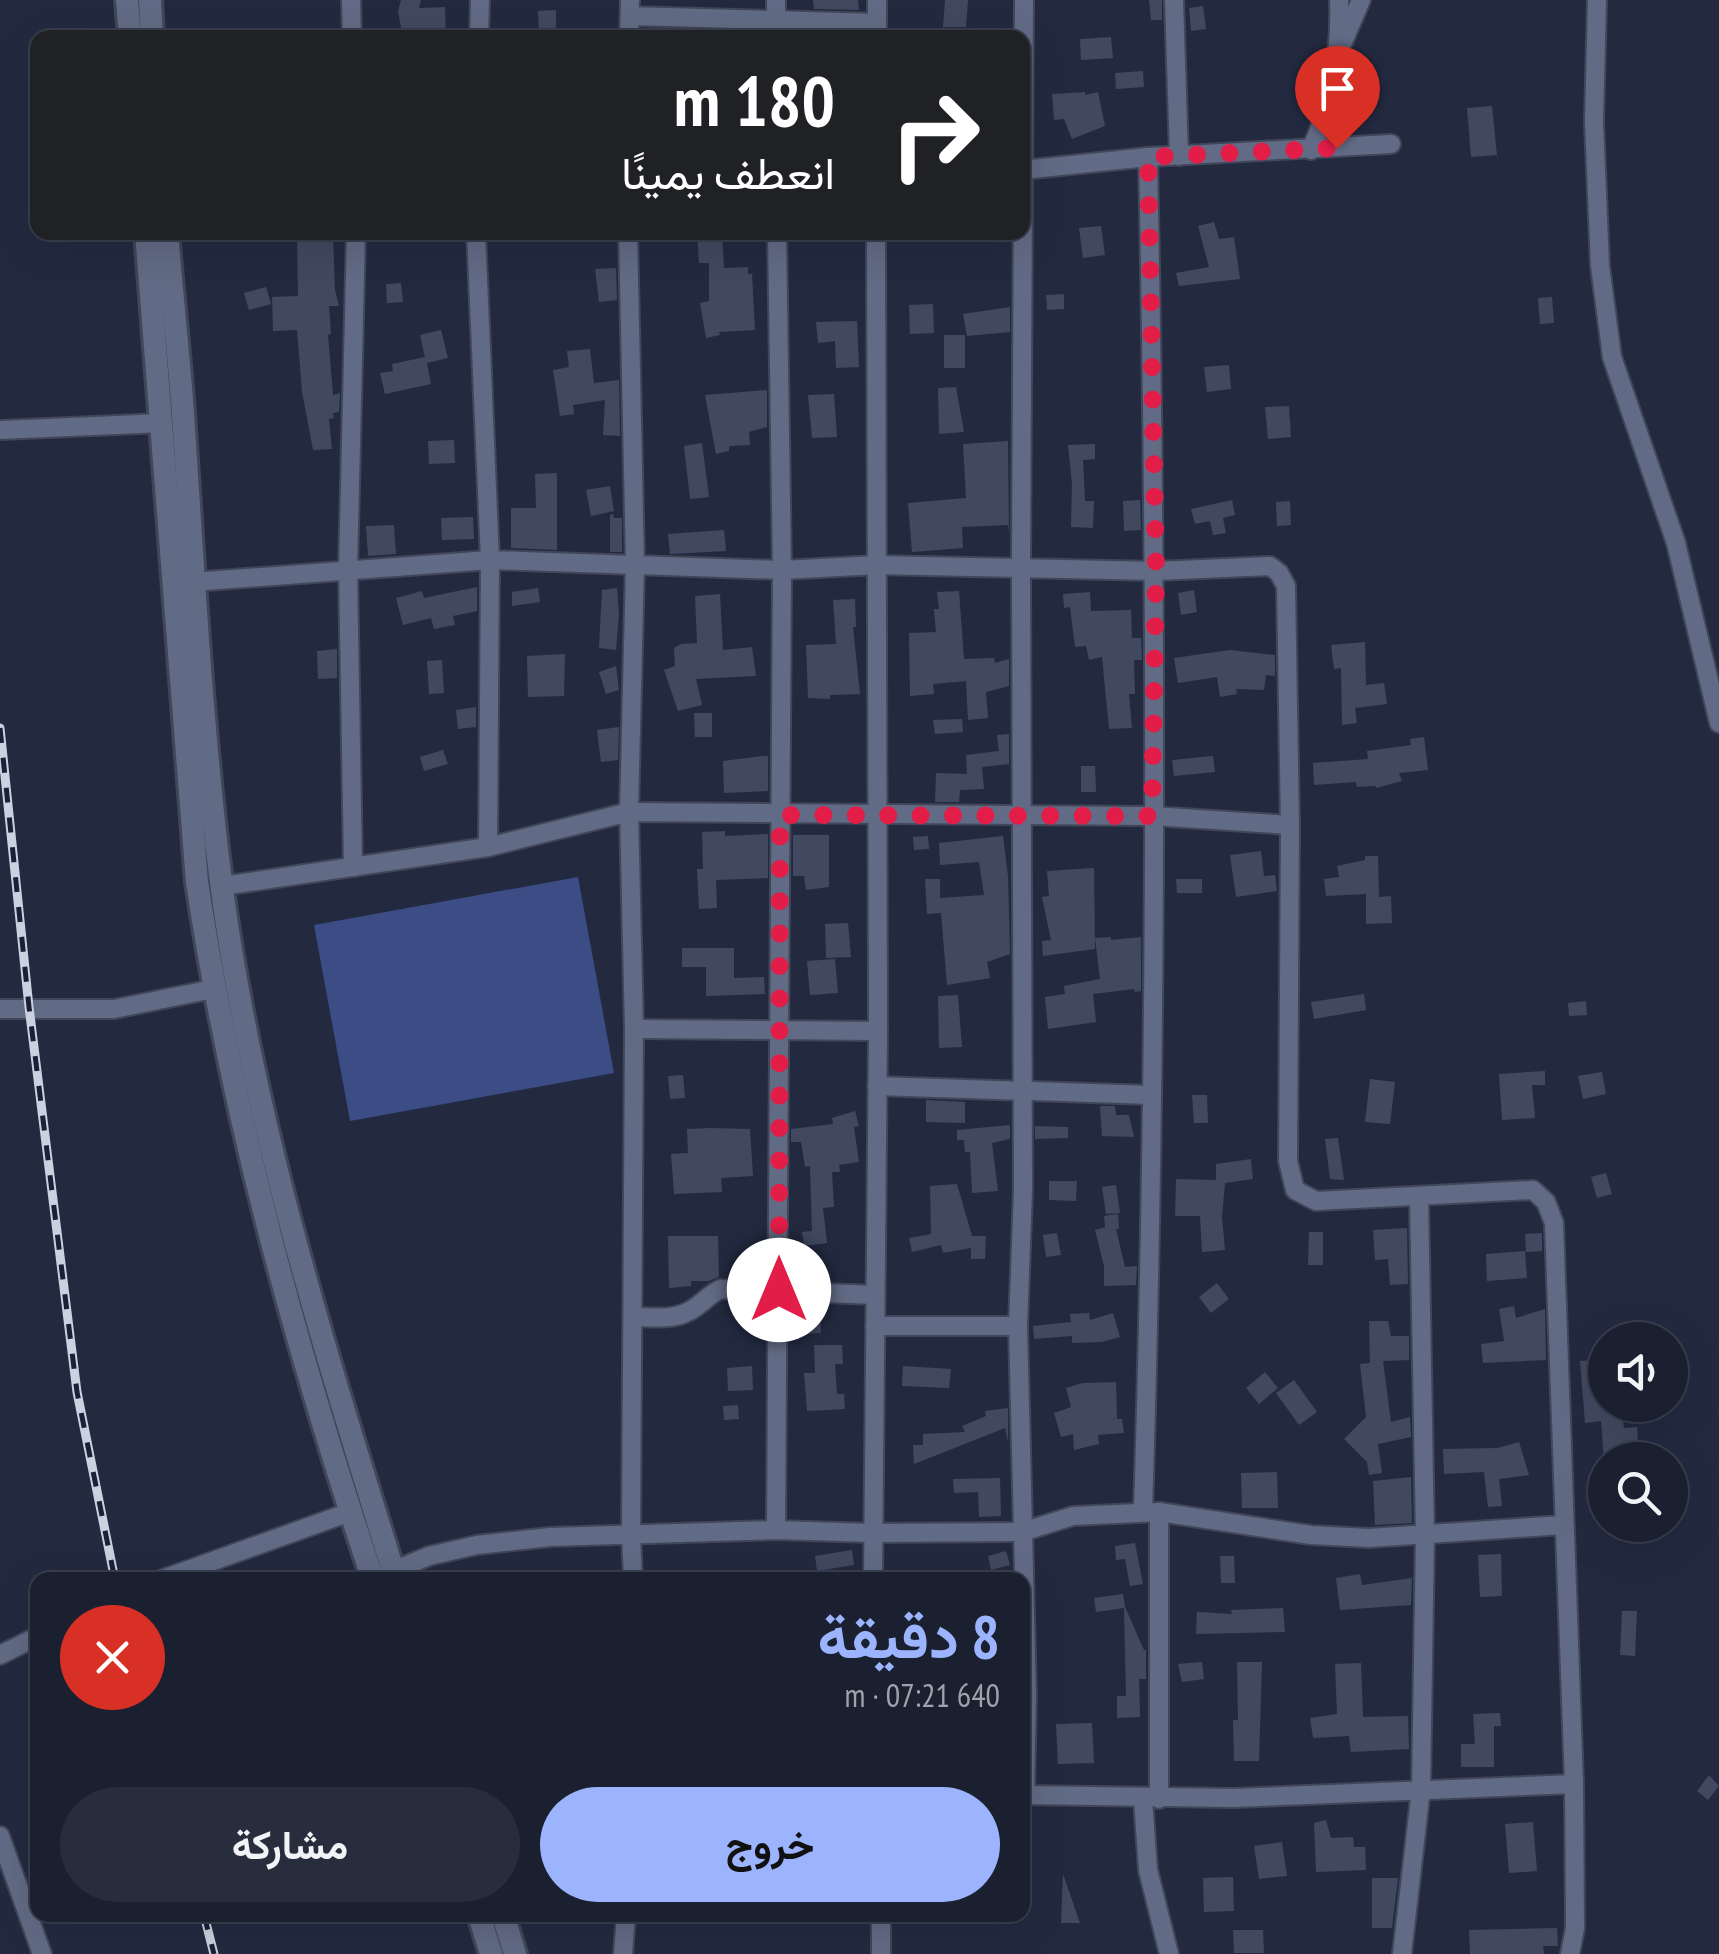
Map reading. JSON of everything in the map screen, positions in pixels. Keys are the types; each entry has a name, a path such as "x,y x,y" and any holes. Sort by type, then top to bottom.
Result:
{"street":[{"path":"128,0 130,30"},
{"path":"150,0 152,30"},
{"path":"351,0 352,30"},
{"path":"479,30 480,0"},
{"path":"776,0 776,29"},
{"path":"630,8 776,29 877,30 877,0"},
{"path":"1024,0 1024,30"},
{"path":"1174,0 1178,156"},
{"path":"1310,150 1324,120 1337,56 1339,0"},
{"path":"1337,56 1362,0"},
{"path":"1597,0 1594,122 1600,266 1612,357 1676,543 1719,723"},
{"path":"1030,168 1148,157 1391,144"},
{"path":"1148,157 1156,571 1148,1870 1169,1954"},
{"path":"147,240 195,864 213,989 295,1331 350,1512 384,1572"},
{"path":"168,240 184,426 192,582 222,886 263,1114 386,1572"},
{"path":"353,867 348,569 356,240"},
{"path":"476,240 490,560 488,847"},
{"path":"628,240 635,564 629,812 634,1030 632,1572"},
{"path":"776,1530 782,570 777,240"},
{"path":"874,1572 878,1086 876,240"},
{"path":"1022,1572 1018,1326 1023,1190 1023,240"},
{"path":"0,430 163,424"},
{"path":"192,582 490,560 782,570 878,565 1156,571 1270,566 1279,573 1286,586 1290,825 1288,1160 1294,1190 1316,1201 1533,1190 1546,1202 1554,1224 1574,1784 1575,1928 1570,1954"},
{"path":"222,886 488,847 629,812 1152,816 1290,825"},
{"path":"0,1009 114,1009 213,989"},
{"path":"634,1030 878,1030"},
{"path":"878,1086 1151,1095"},
{"path":"1402,1954 1421,1789 1425,1536 1419,1198"},
{"path":"633,1317 670,1317 688,1312 708,1294 721,1289 875,1296"},
{"path":"874,1326 1018,1326"},
{"path":"182,1572 350,1512"},
{"path":"397,1572 430,1556 477,1545 550,1537 776,1530 1022,1532 1073,1516 1151,1512 1311,1535 1369,1538 1563,1525"},
{"path":"0,1655 30,1640"},
{"path":"1030,1795 1151,1799 1574,1784"},
{"path":"0,1836 30,1920"},
{"path":"31,1922 42,1954"},
{"path":"481,1922 491,1954"},
{"path":"505,1922 515,1954"},
{"path":"623,1954 625,1922"},
{"path":"881,1922 882,1954"}],"shaded area":[{"path":"578,877 614,1073 350,1121 314,925"}],"building":[{"path":"401,0 421,0 419,8 445,7 446,30 402,30 398,11"},
{"path":"813,0 858,0 859,10 814,9"},
{"path":"945,0 968,0 966,27 943,27"},
{"path":"1149,0 1162,0 1162,20 1151,20"},
{"path":"1203,6 1206,29 1191,31 1189,8"},
{"path":"556,10 556,30 539,30 538,11"},
{"path":"1111,37 1113,58 1081,60 1080,39"},
{"path":"1143,71 1144,87 1116,89 1115,73"},
{"path":"1098,92 1105,126 1072,139 1064,119 1054,120 1052,94"},
{"path":"1492,106 1497,155 1471,157 1467,108"},
{"path":"1214,222 1219,239 1234,237 1240,279 1179,286 1176,273 1209,267 1198,226"},
{"path":"1101,226 1105,255 1083,258 1079,228"},
{"path":"297,240 333,240 339,306 329,306 328,335 333,395 340,393 339,412 329,419 332,449 313,450 302,392 297,330 273,331 272,297 298,296"},
{"path":"698,240 722,240 724,268 748,267 748,274 752,274 755,330 719,332 720,335 706,338 700,303 709,301 709,263 699,263"},
{"path":"616,268 617,300 599,302 595,269"},
{"path":"401,283 403,302 387,303 386,284"},
{"path":"266,287 271,304 249,310 244,293"},
{"path":"1064,294 1064,309 1047,310 1046,295"},
{"path":"1552,297 1554,323 1540,324 1538,298"},
{"path":"933,304 934,333 910,334 909,305"},
{"path":"1010,307 1010,332 967,336 963,314"},
{"path":"857,321 859,367 836,368 835,341 818,343 816,322"},
{"path":"441,330 448,358 427,363 431,384 385,394 380,373 393,371 392,364 425,357 420,335"},
{"path":"944,335 965,335 965,368 944,368"},
{"path":"590,349 594,383 619,380 620,436 603,435 605,400 573,405 574,414 560,416 553,370 569,367 567,351"},
{"path":"1229,365 1231,389 1207,392 1204,367"},
{"path":"956,387 964,432 939,434 938,388"},
{"path":"767,390 767,427 749,432 750,445 729,446 729,451 716,454 705,395"},
{"path":"834,394 837,437 812,438 808,395"},
{"path":"1289,406 1291,437 1268,439 1265,407"},
{"path":"454,440 455,463 429,464 428,441"},
{"path":"1008,441 1009,532 1008,525 962,527 963,548 912,552 908,503 966,498 963,444"},
{"path":"702,443 709,497 690,499 684,446"},
{"path":"1095,444 1095,459 1083,460 1085,501 1094,501 1093,528 1071,527 1068,445"},
{"path":"557,473 557,550 511,548 511,508 536,508 535,474"},
{"path":"610,486 614,511 591,516 586,490"},
{"path":"1140,500 1141,530 1124,531 1123,501"},
{"path":"1232,500 1235,515 1223,518 1226,533 1213,535 1210,521 1195,524 1191,509"},
{"path":"1290,501 1291,525 1277,526 1276,502"},
{"path":"613,514 614,518 622,518 622,552 610,552"},
{"path":"473,517 474,539 442,540 441,518"},
{"path":"394,525 396,554 368,556 366,526"},
{"path":"724,530 726,551 670,554 668,534"},
{"path":"477,587 477,611 453,616 455,625 434,629 431,618 403,625 396,598 422,591 424,598"},
{"path":"538,588 540,602 512,606 512,592"},
{"path":"617,588 616,650 599,648 602,590"},
{"path":"1194,590 1197,612 1181,615 1178,593"},
{"path":"959,591 964,659 994,658 995,663 1009,659 1009,686 986,692 988,718 968,720 966,681 933,684 934,694 910,696 909,633 936,632 937,592"},
{"path":"1090,592 1091,611 1131,610 1132,638 1141,638 1142,660 1134,660 1135,694 1129,694 1132,728 1109,729 1102,657 1089,660 1086,646 1075,647 1070,607 1064,608 1063,594"},
{"path":"720,594 723,650 752,647 756,676 696,679 702,705 678,711 664,670 675,666 674,648 697,643 695,596"},
{"path":"855,599 853,627 860,694 808,698 806,645 836,644 833,600"},
{"path":"1365,642 1366,685 1384,683 1387,704 1355,708 1357,723 1342,725 1341,668 1334,669 1331,645"},
{"path":"337,649 337,678 318,679 317,651"},
{"path":"1230,650 1275,655 1275,676 1266,675 1264,690 1236,689 1237,694 1220,697 1217,677 1178,683 1174,658"},
{"path":"565,654 564,696 528,697 527,656"},
{"path":"442,660 444,693 429,694 427,661"},
{"path":"616,666 619,690 606,694 599,672"},
{"path":"476,707 476,727 458,729 456,710"},
{"path":"694,713 712,713 712,737 695,737"},
{"path":"962,719 963,732 935,734 933,720"},
{"path":"619,727 618,760 601,762 597,730"},
{"path":"1009,734 1009,764 982,767 984,789 960,790 959,802 935,802 936,773 967,774 966,755 999,751 997,735"},
{"path":"1424,737 1428,770 1399,773 1402,781 1376,788 1357,787 1356,782 1314,785 1313,763 1368,759 1367,751 1411,745 1410,739"},
{"path":"443,750 448,764 424,771 420,757"},
{"path":"768,756 768,791 724,793 723,761"},
{"path":"1213,756 1215,772 1174,776 1172,760"},
{"path":"1081,766 1095,766 1096,792 1081,792"},
{"path":"725,831 725,836 768,834 768,878 716,880 717,908 699,909 697,869 703,869 702,832"},
{"path":"793,835 829,835 829,887 806,890 804,876 793,876"},
{"path":"928,836 929,849 914,850 913,837"},
{"path":"1003,836 1010,954 987,962 990,978 947,985 941,913 927,914 925,879 940,879 940,898 984,895 979,862 940,865 939,843"},
{"path":"1261,851 1264,876 1275,875 1277,891 1236,897 1230,855"},
{"path":"1365,856 1378,856 1379,897 1391,896 1392,923 1366,924 1366,894 1326,896 1324,879 1339,877 1337,866 1365,860"},
{"path":"1094,868 1095,949 1043,956 1042,941 1051,940 1042,897 1049,896 1047,871"},
{"path":"1176,879 1202,879 1202,893 1177,893"},
{"path":"848,923 851,957 826,958 825,924"},
{"path":"1141,937 1141,991 1093,994 1096,1022 1048,1029 1045,997 1065,994 1064,986 1100,979 1095,938"},
{"path":"682,948 734,948 734,978 764,977 765,994 706,996 706,967 682,967"},
{"path":"835,959 838,993 810,995 807,961"},
{"path":"1364,994 1366,1010 1314,1019 1311,1002"},
{"path":"958,995 962,1047 939,1048 938,996"},
{"path":"1586,1001 1587,1015 1569,1016 1568,1003"},
{"path":"1545,1071 1545,1085 1532,1085 1535,1118 1502,1120 1499,1074"},
{"path":"1602,1072 1606,1094 1583,1099 1578,1076"},
{"path":"683,1075 685,1098 670,1099 668,1076"},
{"path":"1370,1079 1395,1082 1390,1124 1365,1122"},
{"path":"1192,1095 1207,1095 1208,1123 1194,1123"},
{"path":"926,1100 965,1102 965,1123 926,1122"},
{"path":"1100,1106 1115,1106 1116,1115 1129,1115 1134,1137 1102,1136"},
{"path":"855,1111 859,1162 839,1165 840,1172 832,1172 834,1207 823,1208 827,1243 804,1246 802,1232 812,1231 810,1166 805,1167 801,1142 791,1142 791,1129 833,1124 832,1118"},
{"path":"1010,1125 1010,1139 992,1143 998,1191 972,1193 970,1152 965,1152 964,1140 957,1140 957,1130"},
{"path":"1035,1126 1068,1127 1068,1138 1035,1139"},
{"path":"687,1129 750,1129 753,1176 721,1178 722,1192 674,1194 671,1154 688,1153"},
{"path":"1338,1138 1344,1180 1330,1179 1325,1139"},
{"path":"1251,1159 1253,1179 1225,1183 1225,1250 1202,1252 1200,1216 1175,1216 1176,1179 1216,1180 1216,1164"},
{"path":"1606,1173 1612,1194 1597,1198 1591,1177"},
{"path":"1049,1181 1077,1181 1076,1201 1049,1200"},
{"path":"957,1184 972,1236 986,1236 985,1259 971,1259 971,1248 943,1253 941,1245 912,1252 909,1238 931,1234 930,1186"},
{"path":"1116,1185 1120,1213 1106,1214 1102,1187"},
{"path":"1118,1214 1116,1229 1125,1267 1137,1266 1136,1285 1104,1286 1104,1266 1095,1230 1105,1227 1104,1216"},
{"path":"1407,1228 1408,1284 1390,1285 1388,1259 1375,1260 1373,1230"},
{"path":"1309,1232 1323,1232 1323,1265 1308,1265"},
{"path":"1057,1233 1061,1255 1046,1257 1043,1235"},
{"path":"1542,1233 1542,1251 1526,1252 1525,1234"},
{"path":"668,1236 718,1236 719,1277 669,1288"},
{"path":"1525,1251 1527,1278 1487,1281 1486,1254"},
{"path":"1217,1283 1229,1299 1211,1313 1199,1297"},
{"path":"1514,1306 1516,1318 1545,1309 1546,1360 1483,1363 1481,1344 1504,1341 1499,1309"},
{"path":"820,1308 821,1333 804,1334 802,1309"},
{"path":"1089,1313 1090,1320 1113,1313 1120,1337 1072,1343 1072,1336 1034,1339 1033,1326 1071,1322 1070,1314"},
{"path":"1369,1321 1388,1321 1391,1336 1409,1336 1409,1360 1383,1361 1391,1422 1410,1417 1411,1437 1378,1444 1382,1473 1369,1475 1367,1462 1344,1439 1366,1417 1360,1364 1370,1363"},
{"path":"814,1345 842,1345 843,1364 835,1364 837,1394 844,1394 845,1409 807,1411 804,1373 815,1373"},
{"path":"1588,1360 1588,1422 1593,1422 1585,1423 1580,1361"},
{"path":"752,1366 753,1390 728,1391 727,1368"},
{"path":"903,1366 951,1369 949,1388 902,1386"},
{"path":"1265,1372 1278,1388 1259,1404 1246,1388"},
{"path":"1294,1380 1317,1412 1299,1425 1276,1393"},
{"path":"1116,1382 1117,1419 1122,1419 1124,1433 1098,1435 1099,1444 1074,1450 1073,1434 1061,1437 1054,1413 1071,1407 1066,1388"},
{"path":"738,1405 739,1419 724,1420 723,1406"},
{"path":"1008,1408 1008,1442 1005,1428 914,1464 913,1445 923,1445 923,1434 965,1432 962,1426 986,1416 985,1411"},
{"path":"1601,1422 1623,1422 1624,1428 1637,1427 1638,1442 1603,1442"},
{"path":"1519,1442 1529,1475 1499,1479 1502,1506 1488,1507 1484,1472 1444,1474 1443,1449 1498,1448"},
{"path":"1277,1472 1278,1508 1242,1508 1241,1473"},
{"path":"1411,1477 1412,1523 1375,1525 1373,1481"},
{"path":"1000,1478 1001,1516 979,1517 978,1492 954,1493 953,1479"},
{"path":"1135,1543 1143,1584 1130,1586 1125,1559 1116,1560 1115,1546"},
{"path":"852,1550 854,1565 817,1571 815,1556"},
{"path":"1006,1551 1010,1565 991,1570 988,1556"},
{"path":"1501,1554 1502,1596 1480,1597 1478,1555"},
{"path":"1220,1556 1234,1556 1235,1583 1221,1583"},
{"path":"1360,1574 1362,1585 1412,1578 1411,1605 1340,1610 1336,1578"},
{"path":"1123,1594 1125,1607 1146,1650 1146,1679 1139,1679 1140,1717 1117,1718 1117,1696 1126,1696 1124,1608 1096,1612 1094,1598"},
{"path":"1283,1608 1285,1632 1196,1634 1197,1612 1232,1614 1231,1610"},
{"path":"1622,1611 1637,1611 1635,1656 1620,1655"},
{"path":"1202,1662 1204,1679 1182,1682 1178,1664"},
{"path":"1237,1662 1262,1662 1259,1761 1234,1761"},
{"path":"1361,1663 1363,1717 1408,1716 1409,1749 1351,1752 1349,1736 1313,1738 1310,1718 1337,1714 1335,1664"},
{"path":"1500,1713 1501,1726 1494,1726 1494,1767 1461,1767 1461,1744 1475,1744 1473,1714"},
{"path":"1092,1723 1094,1763 1058,1764 1056,1724"},
{"path":"1709,1775 1719,1786 1708,1800 1697,1791"},
{"path":"1326,1820 1331,1838 1353,1837 1354,1847 1365,1847 1366,1870 1316,1872 1314,1823"},
{"path":"1533,1822 1537,1871 1509,1873 1505,1824"},
{"path":"1282,1842 1287,1876 1259,1879 1254,1846"},
{"path":"1063,1874 1080,1923 1061,1923"},
{"path":"1233,1877 1234,1911 1204,1912 1203,1878"},
{"path":"1372,1878 1398,1878 1392,1928 1372,1928"},
{"path":"1557,1928 1558,1946 1543,1946 1544,1954 1470,1954 1469,1930"},
{"path":"1233,1930 1263,1930 1264,1953 1234,1953"}],"railway":[{"path":"0,728 29,1007 77,1392 113,1572"},
{"path":"206,1922 214,1954"}],"route":[{"path":"779,1290 780,815 1152,816 1156,571 1148,157 1337,148"}]}
